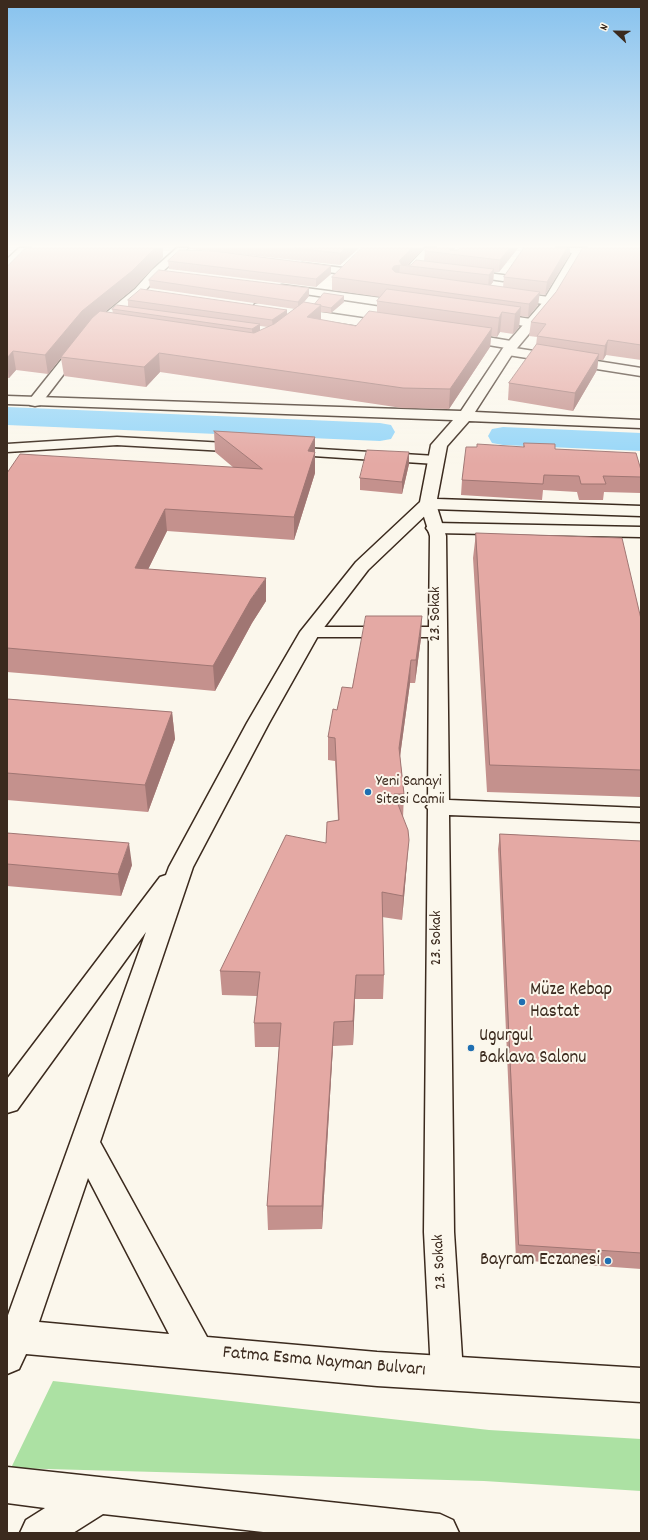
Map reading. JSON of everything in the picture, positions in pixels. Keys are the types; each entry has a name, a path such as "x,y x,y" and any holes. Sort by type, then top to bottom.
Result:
{"main road":[{"path":"10,1344 85,1143 181,867 258,723 310,632 362,566 428,504 439,445 465,416 511,348 534,320"},
{"path":"7,400 465,416 641,424"},
{"path":"428,504 641,512"},
{"path":"435,528 641,532"},
{"path":"7,1101 181,867"},
{"path":"85,1143 197,1353"},
{"name":"Fatma Esma Nayman Bulvarı","path":"10,1344 197,1353 377,1369 641,1385"},
{"path":"7,1485 440,1533"},
{"path":"39,1533 100,1495"}],"street":[{"path":"35,402 89,333 104,320"},
{"path":"287,325 294,320"},
{"path":"345,320 397,327"},
{"path":"510,320 531,323"},
{"path":"99,324 115,326"},
{"path":"451,335 511,348 641,372"},
{"path":"7,448 117,441 261,449"},
{"path":"276,450 436,460"},
{"name":"23. Sokak","path":"428,504 438,536 437,807 439,1232 447,1373"},
{"path":"310,632 437,632"},
{"path":"437,807 641,815"}],"green space":[{"path":"53,1381 489,1430 641,1439 641,1491 484,1481 11,1468"}],"building":[{"path":"7,320 75,320 45,355 13,351 7,358"},
{"path":"91,320 162,320 254,333 280,320 323,320 356,326 361,320 433,320 492,328 450,389 403,388 159,353 144,367 61,357"},
{"path":"188,320 229,320 260,324 252,329"},
{"path":"533,320 641,320 641,345 608,340 605,346 537,336 546,324 531,322"},
{"path":"537,344 599,354 575,393 509,383"},
{"path":"214,431 315,437 308,451 315,452 294,517 165,509 135,568 266,578 251,599 213,666 7,648 7,473 20,454 262,469"},
{"path":"524,443 555,444 555,449 636,453 641,470 641,477 603,476 606,484 581,484 579,476 544,475 543,484 462,480 466,447 477,447 477,444 524,447"},
{"path":"367,450 409,452 402,482 360,478"},
{"path":"476,533 622,538 641,619 641,770 490,765"},
{"path":"366,616 422,616 416,660 411,660 399,748 404,794 394,794 408,830 409,840 403,896 382,892 384,975 356,975 353,1021 334,1022 322,1206 267,1206 281,1023 254,1023 260,972 220,971 286,835 326,843 327,822 339,820 335,738 328,737 333,709 337,710 342,687 352,688"},
{"path":"7,699 172,712 145,785 7,773"},
{"path":"7,833 129,843 118,874 7,864"},
{"path":"500,834 641,841 641,1253 519,1245"}],"waterway":[{"path":"7,416 380,432"},
{"path":"503,436 641,442"}],"place":[{"name":"Yeni Sanayi Sitesi Camii","path":"368,792"},
{"name":"Müze Kebap Hastat","path":"522,1002"},
{"name":"Ugurgul Baklava Salonu","path":"471,1048"},
{"name":"Bayram Eczanesi","path":"608,1261"}]}
